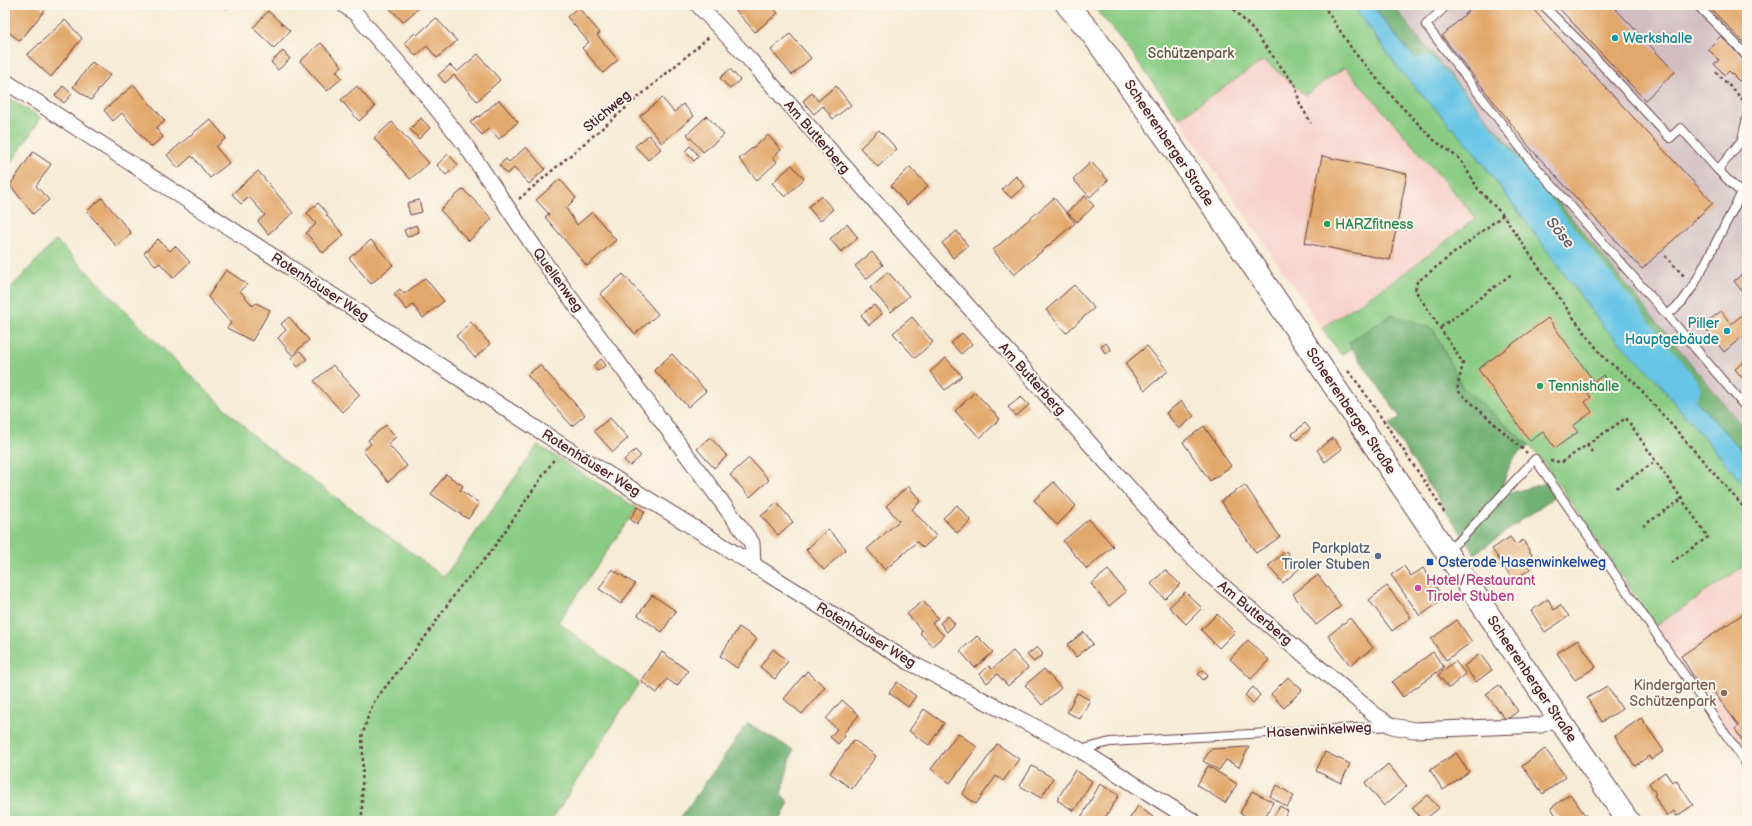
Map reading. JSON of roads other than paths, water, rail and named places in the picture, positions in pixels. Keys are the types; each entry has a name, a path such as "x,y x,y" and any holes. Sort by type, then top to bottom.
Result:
{"main road":[{"name":"Scheerenberger Straße","path":"1067,5 1092,34 1172,146 1628,821"}],"street":[{"name":"Quellenweg","path":"344,5 356,14 421,89 464,143 549,269 752,544 753,564"},
{"name":"Am Butterberg","path":"698,5 1184,550 1217,581 1374,714 1392,726"},
{"name":"Rotenhäuser Weg","path":"5,81 563,446 909,662 1080,750 1193,821"},
{"name":"Hasenwinkelweg","path":"1392,726 1414,730 1541,725 1558,718"}],"lane":[{"path":"1447,5 1426,24 1529,158 1667,314 1747,409"},
{"path":"1544,5 1670,138 1680,128 1718,170 1745,196 1694,286 1682,302 1667,314"},
{"path":"1697,5 1747,57"},
{"path":"1718,170 1742,140 1747,117"},
{"path":"1446,551 1461,539 1535,460 1747,765"},
{"name":"Hasenwinkelweg","path":"1080,750 1110,742 1392,726"}],"water":[{"path":"1353,5 1372,5 1395,35 1464,115 1561,232 1580,259 1699,404 1747,456 1747,488 1671,399 1657,380 1602,325 1472,149 1402,73"}],"waterway":[{"name":"Söse","path":"1425,70 1470,121 1686,389"}],"place":[{"name":"Werkshalle","path":"1615,38"},
{"name":"HARZfitness","path":"1327,224"},
{"name":"Piller Hauptgebäude","path":"1727,331"},
{"name":"Tennishalle","path":"1540,386"},
{"name":"Parkplatz Tiroler Stuben","path":"1378,556"},
{"name":"Osterode Hasenwinkelweg","path":"1430,562"},
{"name":"Hotel/Restaurant Tiroler Stuben","path":"1418,588"},
{"name":"Kindergarten Schützenpark","path":"1724,693"}],"park label":[{"name":"Schützenpark","path":"1191,53"}]}
